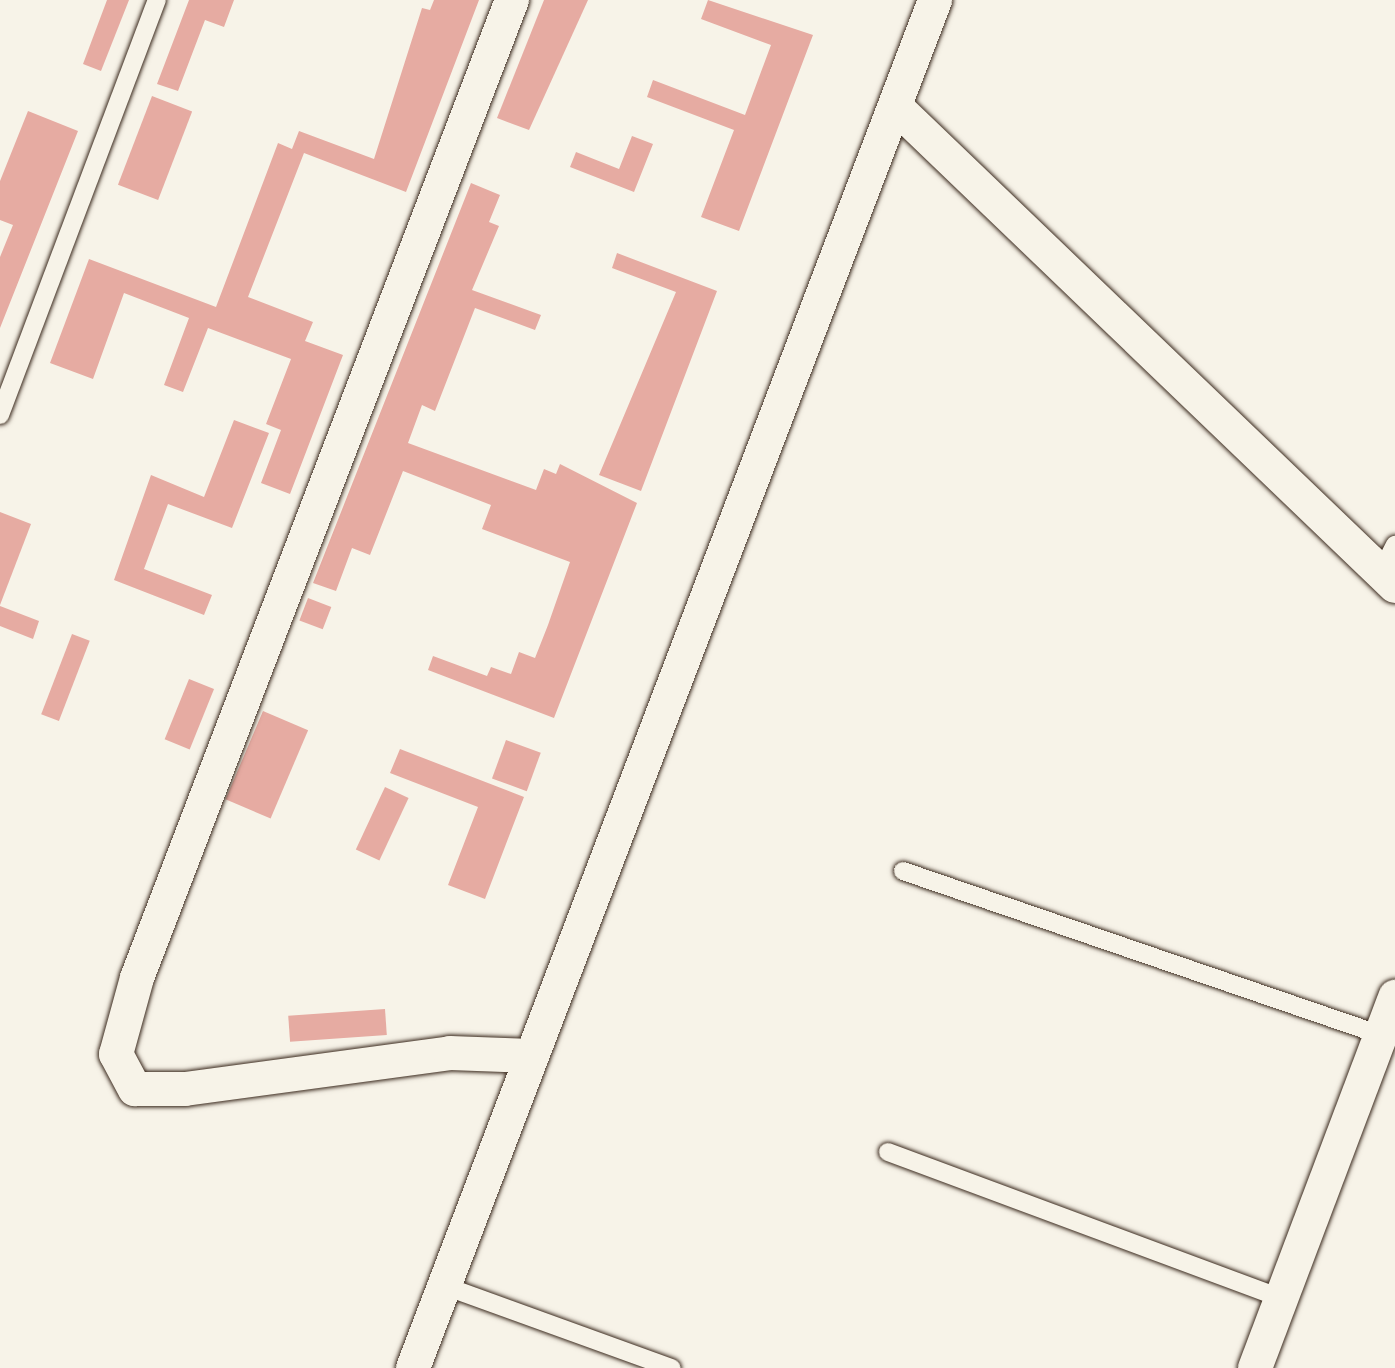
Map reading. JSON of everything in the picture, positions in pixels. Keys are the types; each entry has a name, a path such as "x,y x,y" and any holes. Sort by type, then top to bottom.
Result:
{"street":[{"path":"512,0 137,978 116,1054 135,1089 185,1089 450,1053 532,1056"},
{"path":"413,1368 935,0"},
{"path":"895,106 1387,581"},
{"path":"1255,1368 1395,997"}],"lane":[{"path":"0,415 157,0"},
{"path":"1387,581 1395,545"},
{"path":"903,871 1381,1035"},
{"path":"888,1152 1281,1298"},
{"path":"445,1286 672,1368"}],"building":[{"path":"107,0 129,0 101,71 83,64"},
{"path":"189,0 234,0 224,27 205,20 178,91 157,84"},
{"path":"434,0 479,0 406,192 304,153 248,297 313,322 305,341 343,355 290,494 261,483 281,430 266,424 291,359 208,328 183,392 164,385 189,318 124,293 93,379 50,363 89,259 216,307 278,143 292,149 299,131 374,159 422,8 430,10"},
{"path":"544,0 588,0 529,130 497,118"},
{"path":"708,0 813,35 739,231 701,217 734,130 647,97 653,80 745,115 771,45 701,19"},
{"path":"152,96 192,111 158,200 118,185"},
{"path":"28,111 78,131 0,328 0,257 13,225 0,220 0,181"},
{"path":"632,136 653,144 634,192 570,167 576,152 619,169"},
{"path":"471,183 500,195 489,222 499,226 472,290 541,315 535,330 475,308 435,411 422,405 408,443 536,490 544,469 556,474 560,464 637,503 554,718 428,670 433,656 487,676 491,667 511,674 519,652 535,658 548,625 570,562 482,529 491,505 403,471 370,555 352,548 336,591 313,583"},
{"path":"617,253 717,291 641,491 599,475 676,292 612,268"},
{"path":"234,420 269,433 232,528 168,504 144,569 212,595 204,615 114,580 151,475 204,497"},
{"path":"0,512 31,524 0,605"},
{"path":"308,598 331,607 323,629 299,620"},
{"path":"0,606 39,621 33,639 0,626"},
{"path":"72,634 90,641 59,721 41,714"},
{"path":"189,679 214,689 190,749 165,739"},
{"path":"263,711 308,730 271,819 225,799"},
{"path":"506,740 541,753 527,791 492,779"},
{"path":"400,749 524,797 485,899 448,885 478,807 390,773"},
{"path":"385,787 409,798 379,861 356,850"},
{"path":"385,1009 387,1035 290,1042 288,1016"}]}
